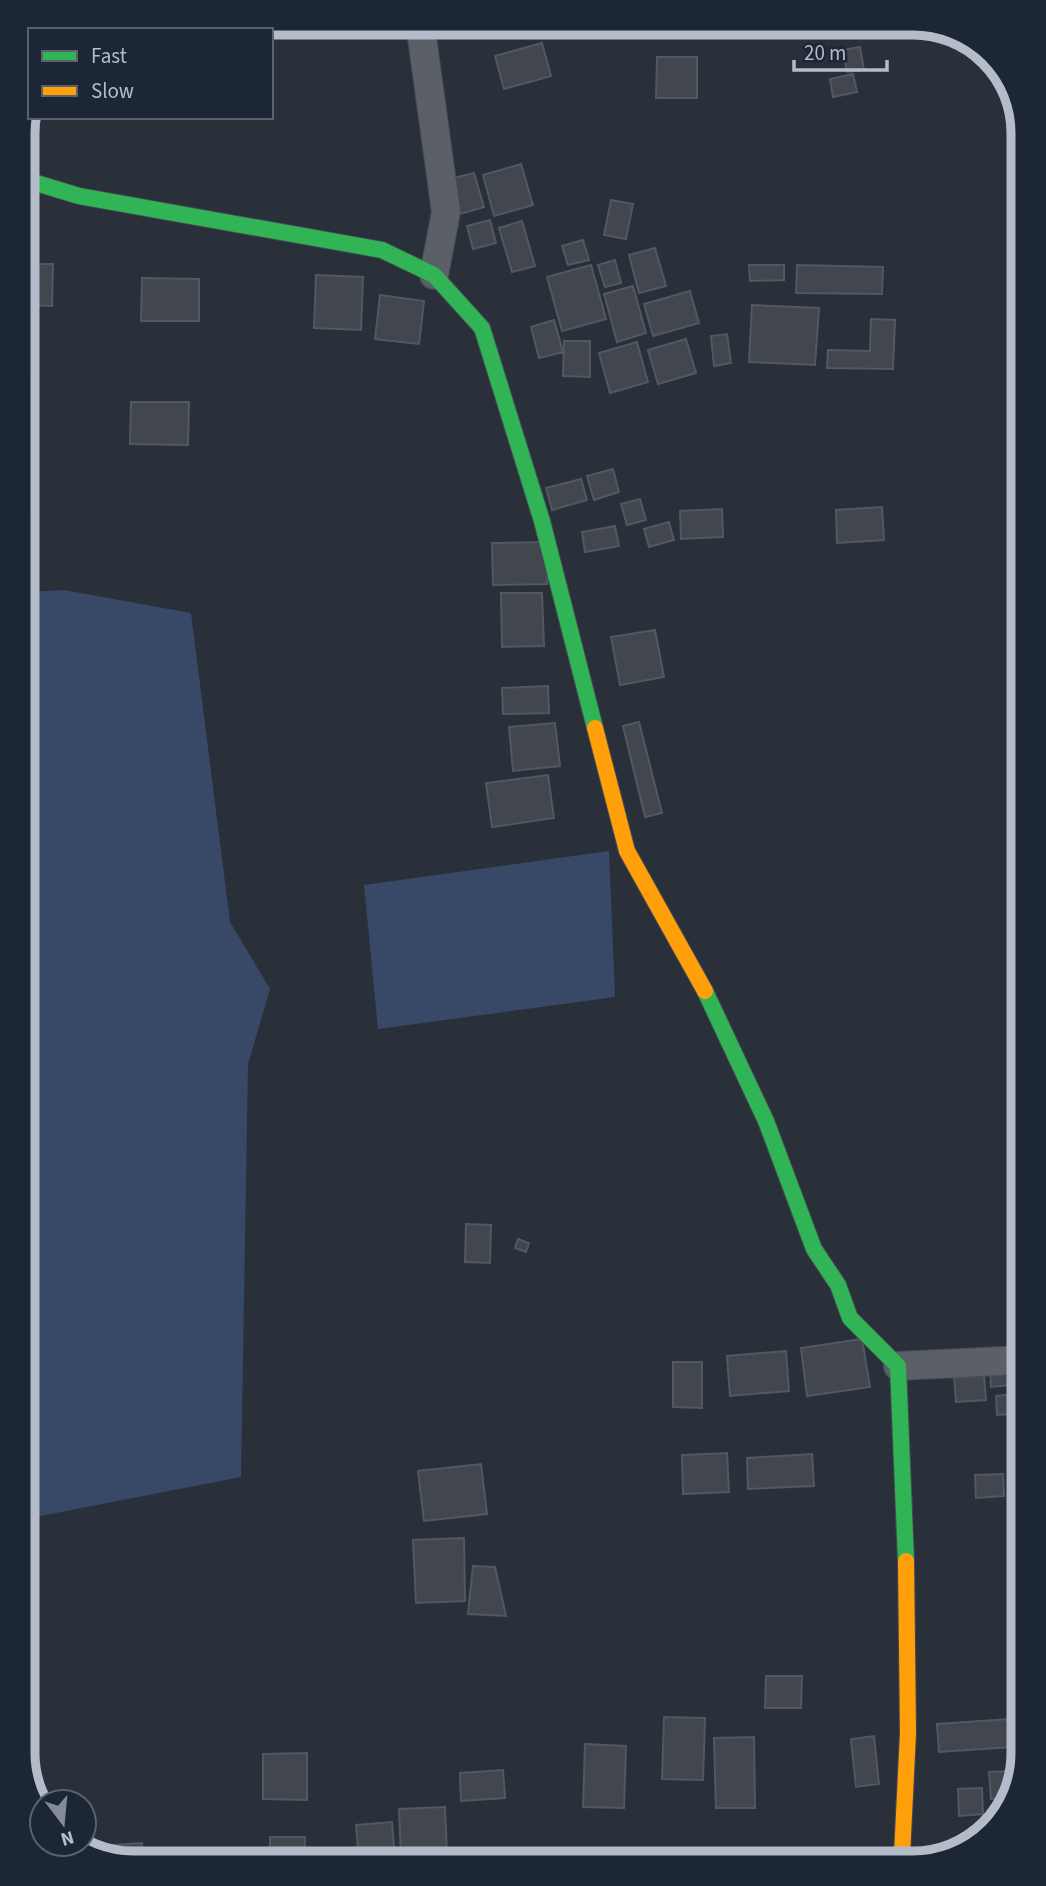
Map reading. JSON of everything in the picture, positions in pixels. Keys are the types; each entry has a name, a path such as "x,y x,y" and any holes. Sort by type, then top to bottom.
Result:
{"street":[{"path":"422,35 446,212 434,275"},
{"path":"35,183 79,196 382,250 434,275 482,328 542,521 627,851 695,970 766,1121 814,1249 838,1285 850,1318 898,1366 908,1638 906,1811 902,1851"},
{"path":"898,1366 1011,1360"}],"water":[{"path":"64,590 191,613 230,922 270,989 248,1064 241,1477 35,1517 35,591"},
{"path":"609,851 615,997 378,1029 364,885"}],"building":[{"path":"577,35 617,35 617,36"},
{"path":"542,43 551,76 504,89 495,56"},
{"path":"860,47 864,70 847,72 843,50"},
{"path":"657,57 697,57 697,98 656,98"},
{"path":"853,74 857,92 833,97 830,79"},
{"path":"521,164 533,205 494,216 483,175"},
{"path":"474,173 484,207 460,214 450,179"},
{"path":"611,200 633,204 626,239 604,235"},
{"path":"490,220 496,243 473,249 467,226"},
{"path":"522,221 535,266 512,272 499,228"},
{"path":"583,240 589,260 568,265 562,246"},
{"path":"655,248 666,286 639,293 629,255"},
{"path":"615,260 621,283 605,287 598,265"},
{"path":"35,264 53,264 52,306 35,305"},
{"path":"591,265 606,319 562,331 547,277"},
{"path":"749,265 784,265 784,280 750,281"},
{"path":"797,265 883,267 882,294 796,293"},
{"path":"316,275 363,277 361,330 314,328"},
{"path":"142,278 199,279 199,321 141,321"},
{"path":"633,286 646,333 617,342 604,294"},
{"path":"690,291 699,323 653,336 644,304"},
{"path":"380,295 424,301 419,344 375,339"},
{"path":"752,305 819,308 815,365 749,362"},
{"path":"871,319 895,320 893,369 827,368 828,350 870,351"},
{"path":"554,320 563,352 539,358 531,327"},
{"path":"727,334 731,363 714,366 711,336"},
{"path":"686,339 696,373 658,384 648,350"},
{"path":"564,341 590,341 590,377 563,376"},
{"path":"637,342 648,382 610,393 599,353"},
{"path":"131,402 189,402 188,445 130,444"},
{"path":"613,469 619,492 594,500 587,476"},
{"path":"581,479 587,500 552,510 546,488"},
{"path":"640,499 646,520 627,525 621,504"},
{"path":"882,507 884,540 837,543 836,510"},
{"path":"722,509 723,537 681,539 680,511"},
{"path":"669,522 674,540 649,547 644,529"},
{"path":"615,526 619,546 585,552 582,532"},
{"path":"547,542 547,584 493,585 492,543"},
{"path":"501,593 542,593 544,646 502,647"},
{"path":"655,630 664,677 620,685 611,637"},
{"path":"548,686 549,713 503,714 502,688"},
{"path":"639,722 662,813 645,817 623,726"},
{"path":"555,723 560,766 513,771 509,727"},
{"path":"548,775 554,818 492,827 486,783"},
{"path":"466,1224 491,1225 490,1263 465,1262"},
{"path":"518,1239 529,1243 526,1252 515,1248"},
{"path":"862,1339 870,1387 807,1396 801,1348"},
{"path":"786,1351 789,1391 730,1396 727,1356"},
{"path":"673,1362 702,1362 702,1408 673,1407"},
{"path":"1008,1366 1010,1385 991,1387 990,1367"},
{"path":"984,1376 986,1400 956,1402 954,1378"},
{"path":"1011,1394 1011,1414 997,1415 996,1396"},
{"path":"727,1453 729,1492 683,1494 682,1455"},
{"path":"812,1454 814,1486 748,1489 747,1458"},
{"path":"481,1464 487,1514 424,1521 418,1471"},
{"path":"1003,1474 1004,1496 976,1498 975,1475"},
{"path":"464,1538 465,1601 416,1603 413,1540"},
{"path":"473,1566 495,1567 506,1616 468,1614"},
{"path":"766,1676 802,1676 801,1708 765,1708"},
{"path":"664,1717 705,1718 703,1780 662,1779"},
{"path":"1010,1719 1011,1747 939,1752 937,1724"},
{"path":"874,1736 879,1784 856,1787 851,1739"},
{"path":"754,1737 755,1808 716,1808 714,1738"},
{"path":"585,1744 626,1746 624,1808 583,1807"},
{"path":"307,1753 307,1800 263,1799 263,1754"},
{"path":"503,1770 505,1798 461,1801 460,1773"},
{"path":"1009,1771 1000,1799 991,1799 989,1772"},
{"path":"982,1788 983,1814 959,1816 958,1789"},
{"path":"445,1807 447,1851 401,1851 399,1809"},
{"path":"392,1822 394,1851 358,1851 356,1825"},
{"path":"270,1837 305,1837 304,1851 270,1851"},
{"path":"142,1843 143,1851 114,1849 113,1845"}],"traffic: fast":[{"path":"35,183 79,196 382,250 434,275 482,328 542,521 595,728"},
{"path":"705,991 766,1121 814,1249 838,1285 850,1318 898,1366 906,1561"}],"traffic: slow":[{"path":"595,728 627,851 705,991"},
{"path":"902,1851 908,1733 906,1561"}]}
